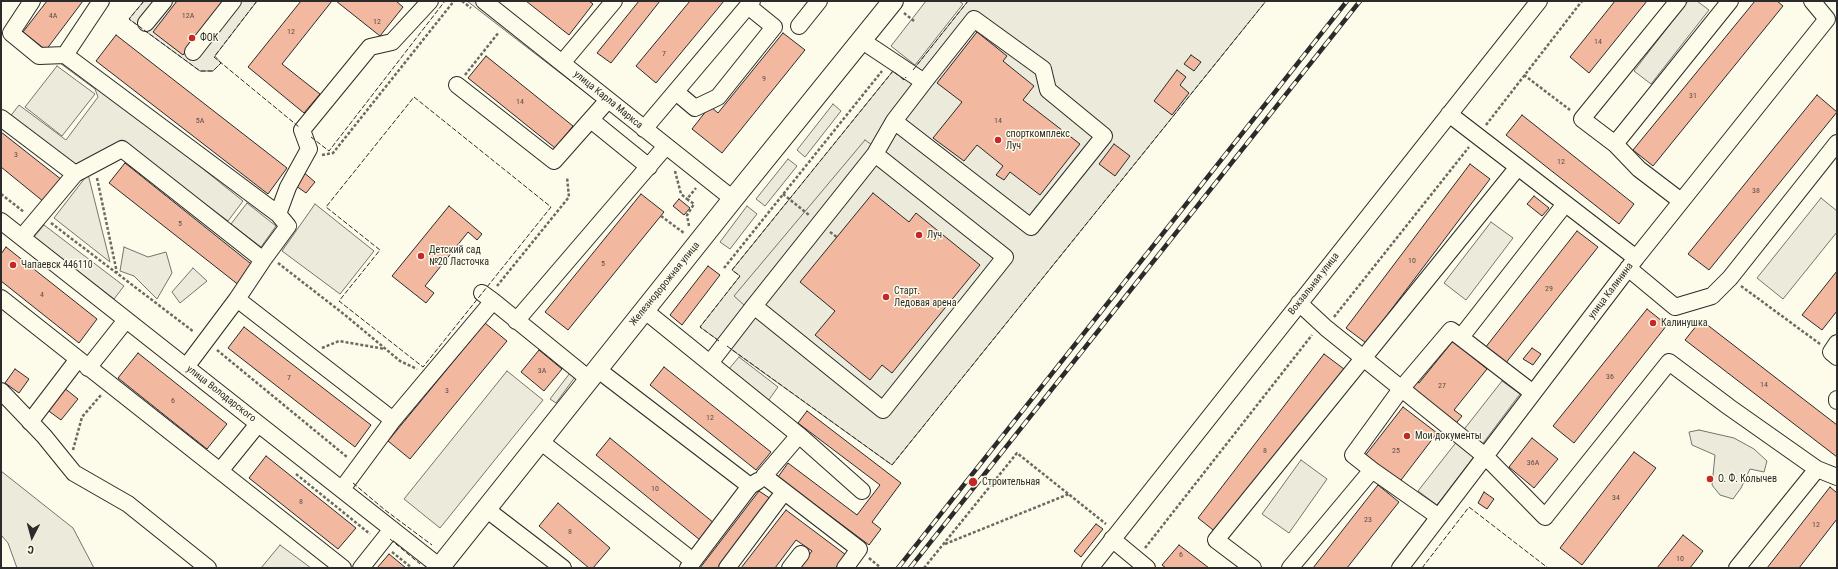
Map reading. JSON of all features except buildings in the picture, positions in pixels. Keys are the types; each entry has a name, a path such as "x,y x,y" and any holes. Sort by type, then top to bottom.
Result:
{"main road":[{"name":"Железнодорожная улица","path":"440,568 732,199 893,1"}],"street":[{"path":"32,1 11,33 39,56 65,55 278,214 288,226 237,299 186,367"},
{"path":"65,55 101,1"},
{"path":"146,23 164,1"},
{"path":"193,52 233,1"},
{"path":"278,214 288,187 308,149 302,130 370,46 392,42 430,1"},
{"name":"улица Карла Маркса","path":"484,1 732,199"},
{"path":"799,26 819,1"},
{"name":"Вокзальная улица","path":"1090,568 1538,1"},
{"path":"1678,1 1582,119 1615,144 1638,169 1681,201"},
{"path":"1615,144 1730,1"},
{"name":"улица Калинина","path":"1400,568 1632,263 1826,19 1812,1"},
{"path":"562,63 609,3"},
{"path":"644,129 750,4 774,27 718,97 695,108 676,92"},
{"path":"710,363 875,154 894,121 974,19 1043,68 1048,90 1104,136 1030,227 894,121"},
{"path":"861,40 924,82"},
{"path":"457,85 554,161 608,100"},
{"path":"1449,114 1566,204 1632,263 1676,307 1712,296 1730,278 1837,143"},
{"path":"1,118 74,174"},
{"path":"591,120 649,168"},
{"path":"516,321 649,168 666,146"},
{"path":"22,237 74,174 122,149 265,257"},
{"path":"754,306 884,410 1005,257 875,154"},
{"path":"1253,568 1216,540 1518,167"},
{"path":"1461,337 1566,204"},
{"name":"улица Володарского","path":"1,221 342,489 440,568"},
{"path":"342,489 393,420 438,366 488,297 516,321 750,486"},
{"path":"1,298 343,568"},
{"path":"237,299 393,420"},
{"path":"1300,303 1326,328 1364,357 1401,389 1485,456 1545,517 1669,362 1729,407 1817,469 1837,477"},
{"path":"644,310 800,436 862,491"},
{"path":"30,422 83,363 126,320"},
{"path":"1439,517 1353,455 1401,389 1451,330 1533,393"},
{"path":"1,391 74,473 128,504 208,568"},
{"path":"220,472 258,424"},
{"path":"540,441 691,565 750,486 764,476 800,436"},
{"path":"1738,568 1817,469"},
{"path":"1290,568 1372,470"},
{"path":"764,476 859,549 844,568"},
{"path":"728,568 784,492"},
{"path":"486,509 563,568"},
{"path":"361,568 392,529"},
{"path":"1117,534 1143,558"},
{"path":"790,568 801,554"}],"path":[{"path":"302,160 333,153 454,1"},
{"path":"924,568 945,544 1017,453 1109,526 1112,522 1117,534 1143,558 1311,336 1326,328 1582,1"},
{"path":"457,85 501,30"},
{"path":"724,268 884,67"},
{"path":"1524,75 1582,119"},
{"path":"674,170 681,194 694,204 687,215 690,227"},
{"path":"97,177 117,273"},
{"path":"488,297 569,197 567,178"},
{"path":"687,199 696,188"},
{"path":"1,194 36,220 47,220 117,273 205,340 359,466"},
{"path":"661,216 688,236"},
{"path":"265,257 345,314 400,361 418,370 438,366"},
{"path":"1730,278 1835,351"},
{"path":"307,354 339,341 386,349"},
{"path":"69,467 82,417 100,396 107,382"},
{"path":"945,544 1069,494"}],"shaded area":[{"name":"ФОК","path":"144,1 257,1 215,56 221,63 213,71 200,71 129,19"},
{"path":"467,1 475,1 598,98 599,103"},
{"path":"926,1 959,1 963,4 915,65 891,46"},
{"name":"Луч","path":"968,1 1266,1 892,465 700,327 740,276 732,270 893,71 905,80"},
{"path":"1688,1 1697,1 1709,10 1651,84 1634,71"},
{"path":"53,58 65,58 243,201 228,221 124,143 76,169 9,118 19,105 66,140 98,97 95,89"},
{"path":"57,66 95,94 62,136 25,107"},
{"path":"833,104 841,111 805,157 797,150"},
{"path":"865,140 876,148 744,305 734,296"},
{"path":"788,159 797,166 765,206 756,199"},
{"path":"88,174 110,262 54,218"},
{"path":"1821,198 1837,211 1837,232 1783,299 1757,278"},
{"path":"247,203 276,226 261,247 231,224"},
{"path":"315,204 374,251 340,294 282,251"},
{"path":"747,206 757,214 730,249 720,242"},
{"path":"1491,222 1513,238 1466,300 1444,283"},
{"path":"44,225 124,286 114,299 34,237"},
{"path":"124,247 148,257 166,252 172,273 157,299 134,276 120,271"},
{"path":"193,268 207,281 180,303 172,292"},
{"path":"739,357 778,387 768,401 728,370"},
{"path":"507,371 543,400 440,528 404,499"},
{"path":"570,373 575,377 556,403 550,399"},
{"path":"1502,381 1520,394 1481,446 1462,432"},
{"path":"1699,430 1734,438 1754,449 1767,461 1764,472 1750,469 1741,488 1733,499 1720,495 1712,485 1715,455 1692,445 1689,432"},
{"path":"1458,440 1476,454 1437,505 1418,491"},
{"path":"1301,460 1327,479 1289,533 1262,514"},
{"path":"1,471 73,528 94,568 17,568 8,543 1,535"},
{"path":"280,545 311,568 261,568"}],"railway":[{"path":"898,568 1347,1"},
{"path":"910,568 1360,1"}],"fence":[{"path":"144,1 129,19 200,71 213,71 221,63"},
{"path":"257,1 214,57 299,127"},
{"path":"311,137 329,151 445,1"},
{"path":"913,70 968,1"},
{"path":"727,346 892,465 1266,1"},
{"path":"719,341 700,327 740,276 732,270 893,71 904,80 906,77"},
{"path":"414,97 551,207 423,367 339,301 380,250 326,207 414,97"},
{"path":"353,483 385,510 432,545"},
{"path":"1422,568 1469,507 1548,568"},
{"path":"390,539 420,564"}],"place":[{"name":"ФОК","path":"192,38"},
{"name":"спорткомплекс Луч","path":"998,140"},
{"name":"Луч","path":"919,235"},
{"name":"Детский сад №20 Ласточка","path":"421,256"},
{"name":"Чапаевск 446110","path":"13,265"},
{"name":"Старт. Ледовая арена","path":"886,297"},
{"name":"Калинушка","path":"1653,323"},
{"name":"Мои документы","path":"1407,436"},
{"name":"О. Ф. Колычев","path":"1710,479"},
{"name":"Строительная","path":"973,482"}]}
